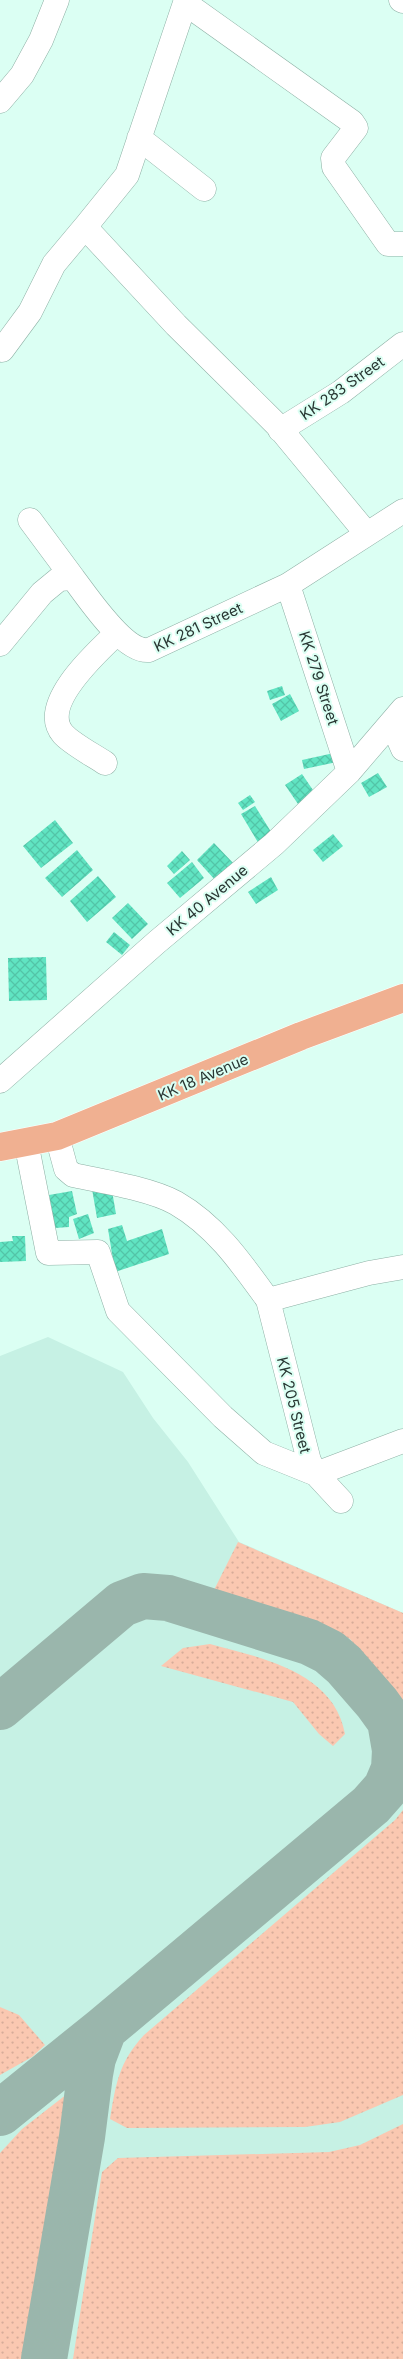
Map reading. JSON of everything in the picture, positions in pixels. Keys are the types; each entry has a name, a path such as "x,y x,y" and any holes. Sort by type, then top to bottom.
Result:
{"main road":[{"name":"KK 18 Avenue","path":"13,1145 58,1136 301,1036 403,998"}],"street":[{"path":"0,102 22,75 41,40 57,0"},
{"path":"1,350 30,312 54,264 127,175 186,1 352,122 356,128 334,158 334,167 388,244 403,244"},
{"path":"139,138 204,189"},
{"path":"85,227 176,325 280,430 367,534"},
{"name":"KK 283 Street","path":"280,430 342,392 403,344"},
{"name":"KK 281 Street","path":"30,520 116,634 143,651 149,650 288,585 403,511"},
{"path":"0,644 42,593 59,579 73,578"},
{"name":"KK 279 Street","path":"288,585 349,772"},
{"path":"105,763 64,735 56,722 59,702 81,668 116,634"},
{"path":"398,717 403,749"},
{"name":"KK 40 Avenue","path":"0,1081 157,942 274,844 349,772 398,717"},
{"name":"KK 205 Street","path":"58,1136 66,1169 73,1174 158,1195 175,1202 193,1214 230,1248 268,1300 304,1447 316,1474 341,1501"},
{"path":"13,1145 48,1252 98,1252 118,1311 223,1417 264,1453 316,1474 403,1441"},
{"path":"268,1300 369,1273 403,1267"}],"shaded area":[{"path":"48,1337 123,1372 153,1418 188,1462 239,1542 403,1613 403,2359 0,2359 0,1356"},
{"path":"238,1542 403,1613 403,1704 350,1639 332,1630 213,1592"},
{"path":"210,1644 273,1662 311,1682 327,1696 338,1713 345,1734 333,1746 319,1734 293,1702 161,1666 183,1648"},
{"path":"403,1810 403,2095 340,2122 305,2127 127,2128 110,2119 114,2094 124,2064 129,2054 144,2035 395,1820"},
{"path":"0,2007 19,2015 45,2045 32,2057 0,2075"},
{"path":"67,2094 25,2359 0,2359 0,2153 22,2129"},
{"path":"403,2124 403,2359 73,2359 102,2172 118,2158 329,2152 360,2145"}],"building":[{"path":"282,686 285,695 270,700 267,691"},
{"path":"290,694 299,711 281,721 272,704"},
{"path":"334,753 337,762 304,769 302,760"},
{"path":"378,773 387,787 369,797 361,783"},
{"path":"302,774 315,793 298,804 285,785"},
{"path":"250,795 255,802 243,810 238,803"},
{"path":"255,806 273,835 259,844 241,814"},
{"path":"55,820 73,843 41,868 23,846"},
{"path":"333,834 343,846 323,862 313,850"},
{"path":"214,843 234,864 216,881 197,860"},
{"path":"77,850 93,870 62,897 45,878"},
{"path":"182,851 190,860 174,874 167,866"},
{"path":"192,862 204,878 180,898 167,883"},
{"path":"98,876 116,897 87,922 70,901"},
{"path":"271,877 278,890 256,904 248,892"},
{"path":"128,903 148,924 132,939 112,918"},
{"path":"114,932 130,945 122,955 106,942"},
{"path":"46,957 47,1000 9,1001 8,958"},
{"path":"111,1185 116,1214 97,1218 92,1189"},
{"path":"72,1191 77,1214 69,1217 69,1227 55,1228 49,1195"},
{"path":"88,1214 94,1233 79,1239 73,1219"},
{"path":"122,1225 127,1241 162,1229 169,1254 115,1272 108,1229"},
{"path":"12,1236 25,1236 26,1261 0,1262 0,1242 13,1241"}],"taxiway":[{"path":"0,1707 122,1604 143,1596 168,1598 309,1642 329,1652 344,1665 390,1721 395,1750 394,1769 386,1788 371,1805 104,2029 0,2113"},
{"path":"44,2359 82,2137 90,2074 93,2058 104,2029"}]}
